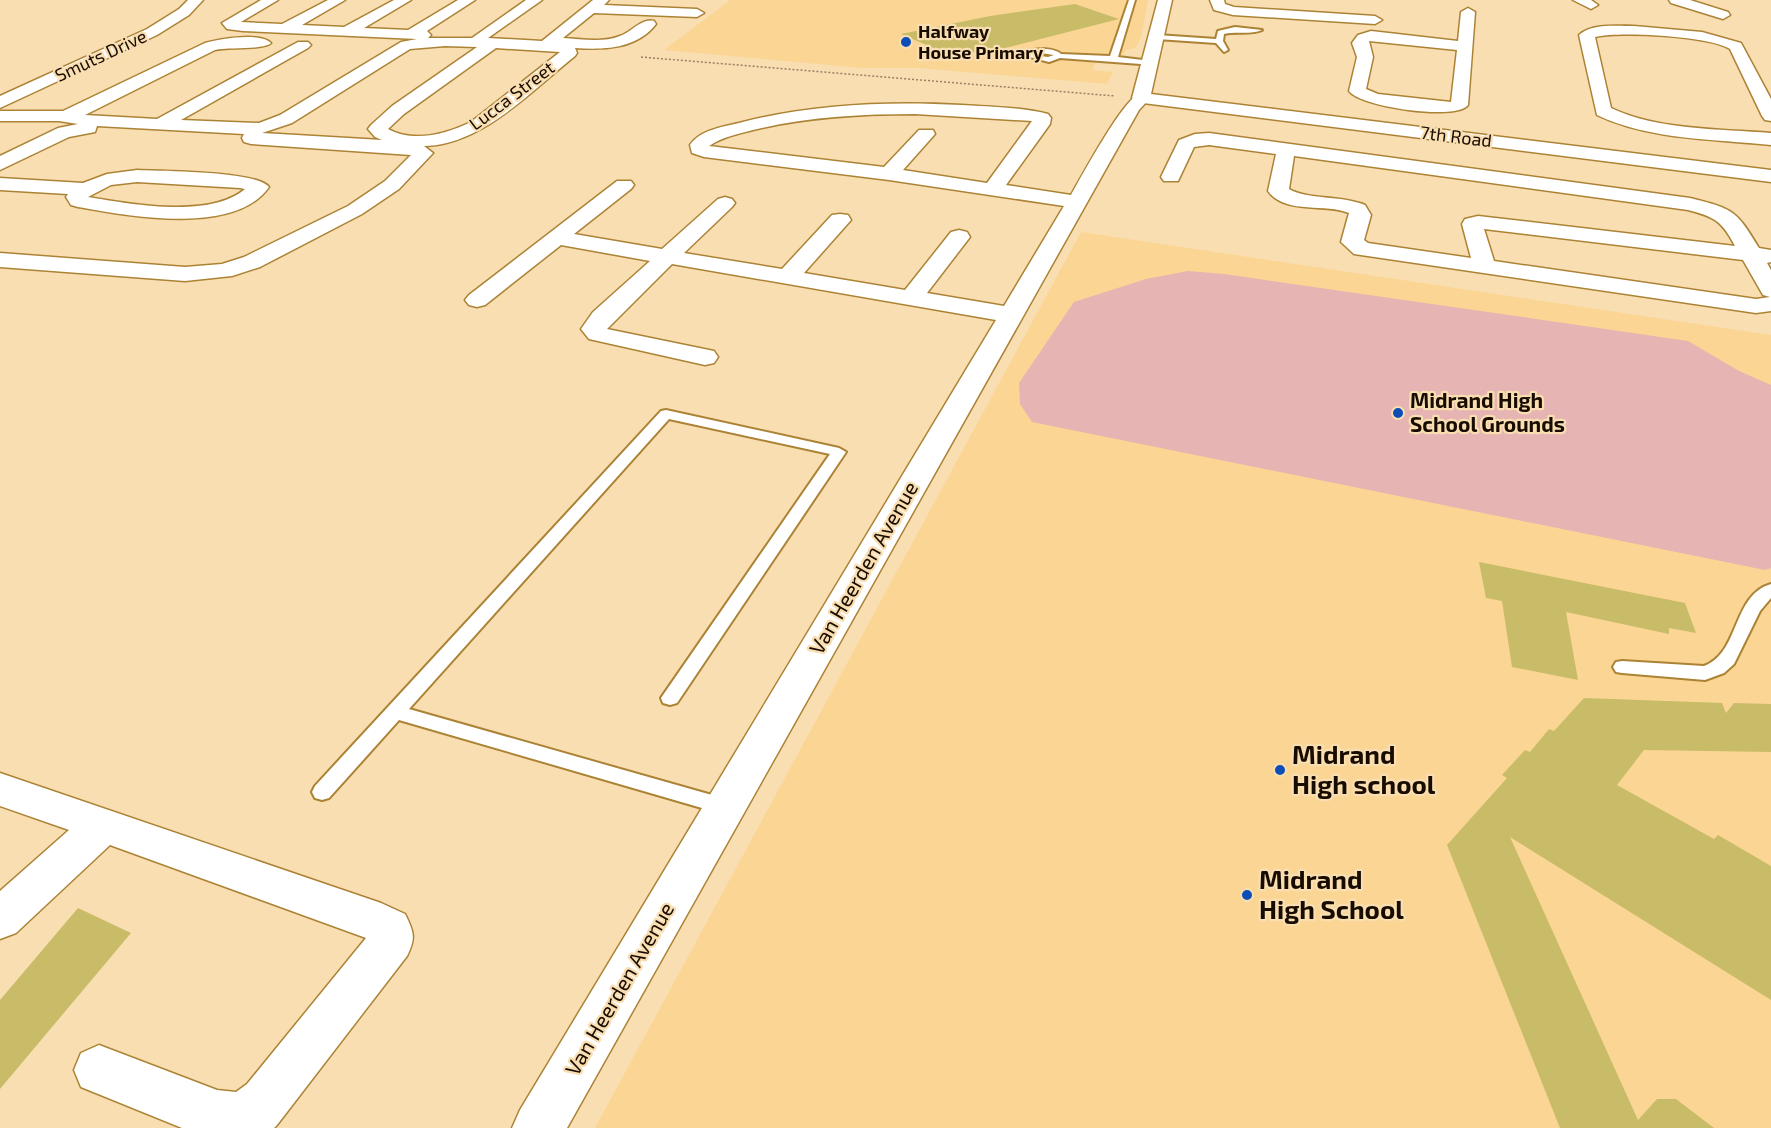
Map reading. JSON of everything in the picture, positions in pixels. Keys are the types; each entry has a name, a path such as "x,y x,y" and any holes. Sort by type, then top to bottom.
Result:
{"street":[{"name":"Smuts Drive","path":"4,111 63,74 152,32 184,12 196,0"},
{"path":"271,0 229,23 238,27 412,34 485,41 535,0"},
{"path":"284,29 338,0"},
{"path":"346,32 404,0"},
{"path":"412,34 468,0"},
{"name":"Van Heerden Avenue","path":"538,1128 1132,108 1141,98 1165,0"},
{"path":"1217,0 1219,7 1233,11 1374,20 1464,46"},
{"path":"1676,0 1723,15"},
{"path":"549,41 597,5 698,13"},
{"path":"1374,20 1360,43 1365,57 1357,91 1374,99 1456,107 1461,104 1468,12"},
{"name":"Smuts Drive","path":"0,95 76,59 131,29 153,13"},
{"path":"4,111 242,129 280,122 406,45 432,41 612,43 629,39 649,24"},
{"path":"1771,116 1736,46 1731,43 1703,36 1681,34 1616,31 1595,32 1587,35 1603,111 1647,124 1771,139"},
{"name":"Lucca Street","path":"485,41 559,47 569,52 477,126 460,134 437,140 411,140 389,138 377,132 377,126 485,41"},
{"path":"62,117 218,44 310,46 161,124"},
{"path":"370,49 397,50"},
{"name":"7th Road","path":"1141,98 1771,176"},
{"path":"993,189 1041,124 1042,118 1024,114 894,107 774,119 711,138 699,146 699,149 704,151 889,174 1077,202"},
{"path":"0,164 64,132 86,128 412,148 423,153 392,185 355,210 252,262 224,271 185,274 0,260"},
{"path":"889,174 926,134"},
{"path":"1171,177 1186,144 1195,140 1209,139 1690,204 1715,211 1732,221 1760,255 1771,290"},
{"path":"1286,150 1278,191 1295,198 1347,204 1358,209 1360,215 1352,242 1357,247 1383,253 1756,306 1771,304"},
{"path":"0,184 85,189 107,180 137,176 240,182 259,187 251,196 227,206 198,213 99,205 78,201 76,195 85,189"},
{"path":"477,300 624,185"},
{"path":"705,357 609,337 598,334 594,329 602,317 725,203"},
{"path":"788,277 840,220"},
{"path":"1485,268 1473,228 1473,224 1478,222 1760,255"},
{"path":"912,297 959,237"},
{"path":"556,238 1012,315"},
{"path":"0,789 381,923 389,928 391,942 265,1102 242,1118 231,1120 217,1116 99,1070"},
{"path":"0,919 104,825"}],"lane":[{"path":"1113,59 1119,47 1132,0"},
{"path":"1224,50 1219,40 1221,33 1229,29 1258,30"},
{"path":"1157,37 1219,40"},
{"path":"1059,56 1151,63"},
{"path":"322,792 666,414 839,452 670,698"},
{"path":"1623,667 1705,673 1717,671 1723,667 1758,599 1771,590"},
{"path":"395,712 726,807"}],"path":[{"path":"698,13 641,57 1141,98"}],"shaded area":[{"name":"Halfway House Primary","path":"730,0 1148,0 1141,37 1136,48 1126,50 1121,57 1147,60 1096,59 1093,70 1113,72 1107,84 918,68 862,68 664,50"},
{"name":"Midrand High School","path":"1081,232 1771,335 1771,1128 595,1128"},
{"name":"Midrand High School Grounds","path":"1188,271 1224,274 1688,341 1739,371 1771,385 1771,568 1765,570 1032,422 1020,404 1019,383 1074,302 1146,279"}],"building":[{"path":"1075,4 1119,19 1001,49 997,47 969,53 960,49 945,53 901,34 990,16"},
{"path":"1479,562 1685,603 1696,633 1669,628 1669,634 1566,612 1578,680 1512,667 1502,601 1486,598"},
{"path":"1584,698 1722,703 1726,713 1734,703 1771,704 1771,752 1644,750 1617,785 1714,839 1718,835 1771,866 1771,1000 1510,837 1638,1120 1657,1099 1676,1099 1714,1128 1560,1128 1447,845 1507,778 1502,775 1525,750 1530,752 1549,729 1554,731"},
{"path":"78,908 131,933 0,1089 0,1000"}],"place":[{"name":"Halfway House Primary","path":"906,42"},
{"name":"Midrand High School Grounds","path":"1398,413"},
{"name":"Midrand High school","path":"1280,770"},
{"name":"Midrand High School","path":"1247,895"}]}
